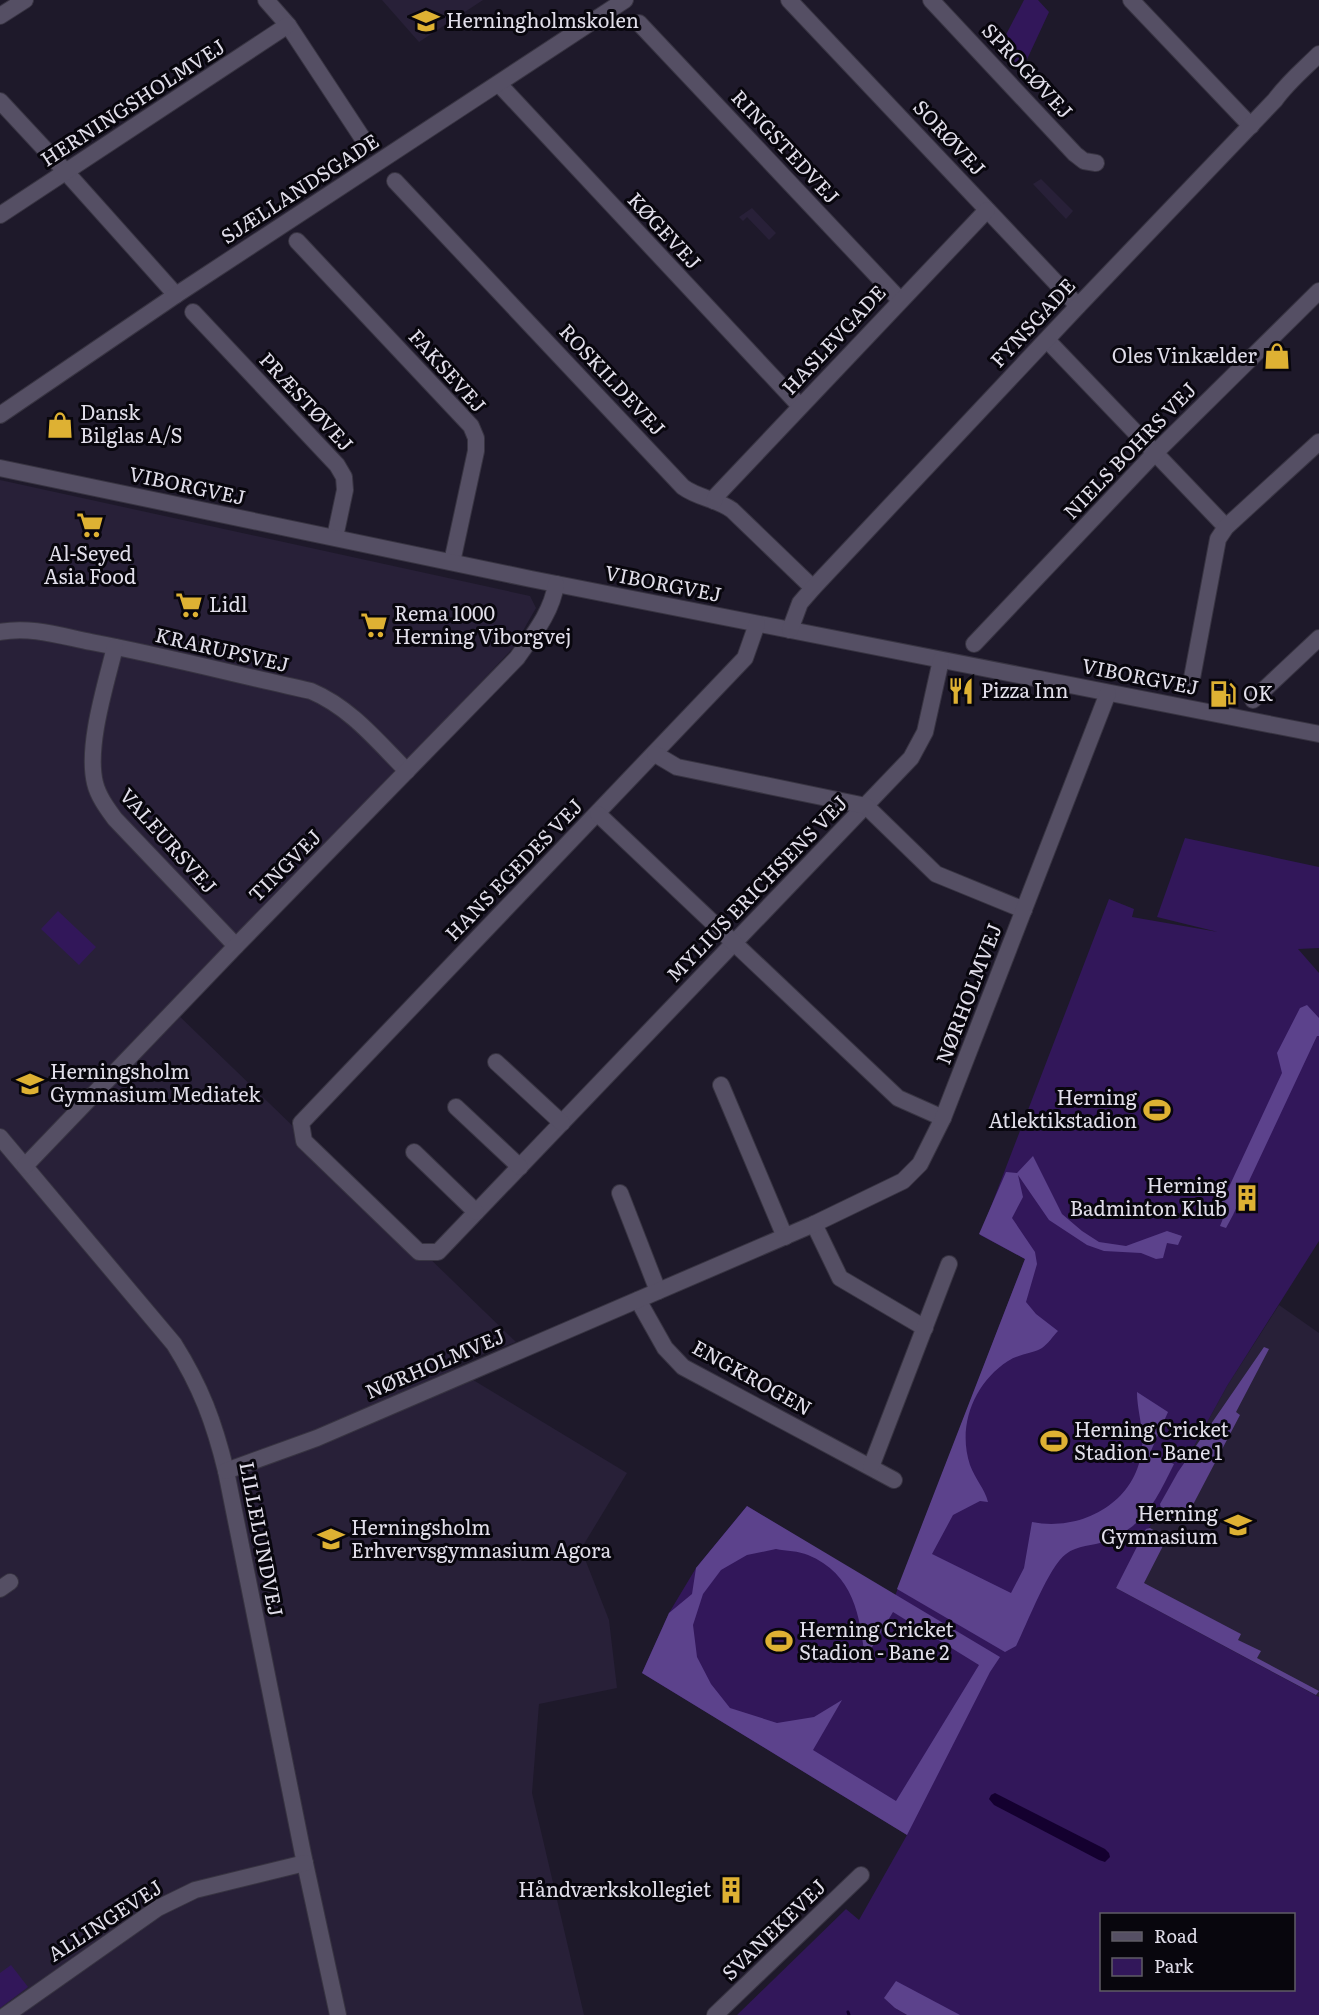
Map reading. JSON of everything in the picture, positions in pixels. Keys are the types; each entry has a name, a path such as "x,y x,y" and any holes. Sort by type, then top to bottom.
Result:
{"street":[{"path":"0,16 24,0"},
{"path":"266,0 288,25 367,145"},
{"name":"SJÆLLANDSGADE","path":"0,415 176,295 625,0"},
{"name":"SORØVEJ","path":"789,0 1078,306"},
{"name":"SPROGØVEJ","path":"931,0 1075,154 1084,161 1096,163"},
{"path":"1131,0 1251,126"},
{"name":"RINGSTEDVEJ","path":"639,23 900,300"},
{"name":"HERNINGSHOLMVEJ","path":"0,215 288,25"},
{"name":"FYNSGADE","path":"790,630 800,603 813,588 1251,126 1287,84 1319,54"},
{"name":"KØGEVEJ","path":"499,84 800,406"},
{"path":"0,101 176,295"},
{"name":"ROSKILDEVEJ","path":"395,181 683,487 732,510 813,588"},
{"name":"HASLEVGADE","path":"714,501 716,496 800,406 987,210"},
{"name":"FAKSEVEJ","path":"297,241 471,426 476,438 476,451 452,562"},
{"name":"NIELS BOHRS VEJ","path":"974,644 1154,454 1319,291"},
{"name":"PRÆSTØVEJ","path":"193,312 337,465 344,477 345,490 335,537"},
{"path":"1047,340 1226,527"},
{"path":"1192,678 1218,540 1226,527 1319,442"},
{"name":"VIBORGVEJ","path":"0,468 556,584 1319,734"},
{"name":"TINGVEJ","path":"25,1167 236,946 517,658 544,616 554,596 556,584"},
{"name":"HANS EGEDES VEJ","path":"304,1141 301,1122 745,658 758,624"},
{"name":"KRARUPSVEJ","path":"0,632 14,629 38,632 312,691 331,699 350,714 407,771"},
{"path":"1253,700 1319,638"},
{"name":"VALEURSVEJ","path":"115,647 93,744 92,764 99,793 115,819 236,946"},
{"name":"MYLIUS ERICHSENS VEJ","path":"304,1141 419,1252 438,1252 911,758 925,732 941,660"},
{"name":"NØRHOLMVEJ","path":"226,1471 317,1438 785,1237 903,1181 920,1164 943,1118 1108,693"},
{"path":"654,754 677,767 866,806 936,874 1024,910"},
{"path":"597,814 898,1098 943,1118"},
{"path":"496,1062 562,1123"},
{"path":"721,1085 785,1237"},
{"path":"456,1107 520,1167"},
{"name":"LILLELUNDVEJ","path":"0,1137 174,1344 212,1416 226,1471 338,2015"},
{"path":"414,1152 476,1212"},
{"path":"620,1193 658,1291"},
{"path":"814,1224 840,1278 925,1328"},
{"path":"871,1467 949,1264"},
{"name":"ENGKROGEN","path":"638,1300 665,1348 683,1367 894,1480"},
{"name":"ALLINGEVEJ","path":"6,2015 158,1908 195,1890 305,1863"},
{"name":"SVANEKEVEJ","path":"715,2015 861,1875"}],"shaded area":[{"name":"Herningholmskolen","path":"382,0 483,0 419,42"},
{"path":"1041,179 1073,211 1066,219 1033,184"},
{"path":"752,208 776,233 769,240 747,217 743,221 739,217"},
{"path":"0,480 530,596 536,608 513,648 172,1009 516,1342 450,1366 627,1473 581,1549 609,1620 617,1688 539,1704 532,1793 584,2015 0,2015"},
{"path":"1307,1005 1319,1018 1319,1036 1317,1036 1233,1215 1226,1228 1220,1226 1226,1211 1222,1202 1282,1073 1277,1053 1300,1008"},
{"path":"1033,1156 1062,1214 1099,1242 1126,1246 1167,1231 1182,1236 1178,1245 1167,1243 1163,1258 1156,1259 1141,1253 1104,1251 1087,1245 1049,1220 1018,1175 1023,1197 1012,1218 1035,1252 1037,1264 1026,1302 1036,1314 1058,1331 1042,1348 1012,1359 996,1370 978,1393 967,1421 967,1450 972,1470 988,1502 980,1501 953,1515 932,1554 1011,1593 1024,1568 1032,1522 1051,1524 1087,1517 1104,1509 1130,1484 1138,1467 1142,1448 1137,1392 1168,1412 1150,1453 1174,1464 1155,1500 1131,1528 1106,1541 1075,1549 1059,1560 1016,1646 1005,1652 897,1589 1025,1259 979,1234 1006,1172 1017,1173"},
{"path":"1279,1305 1319,1333 1319,1697 1116,1588 1227,1386"},
{"path":"1264,1347 1269,1349 1236,1412 1240,1415 1186,1518 1178,1522 1162,1513 1160,1504 1178,1472"},
{"path":"747,1506 1000,1657 990,1672 907,1835 642,1673 669,1613 692,1594 696,1568","holes":["776,1549 804,1554 823,1563 836,1573 845,1585 857,1612 865,1659 893,1612 979,1665 896,1801 813,1750 842,1700 814,1717 777,1723 730,1708 711,1684 697,1657 693,1625 703,1594 721,1570 747,1555"]},
{"path":"1150,1528 1167,1538 1144,1583 1241,1634 1238,1640 1261,1651 1257,1658 1319,1691 1316,1695 1116,1588 1146,1529"},
{"path":"995,1793 1105,1849 1110,1857 1105,1862 1099,1860 994,1805 989,1799"},
{"path":"896,1981 960,2015 907,2015 884,1998"}],"green space":[{"path":"1024,0 1038,0 1049,12 1023,68 1015,65 1001,50 997,52"},
{"path":"1185,838 1319,867 1319,948 1298,949 1319,973 1319,1241 1227,1386 1116,1588 1319,1697 1319,2015 914,2015 895,2008 907,2015 737,2015 846,1909 859,1920 907,1835 642,1673 669,1613 696,1568 747,1506 895,1596 1025,1259 980,1235 1109,899 1134,909 1132,917 1218,932 1157,917"},
{"path":"58,911 96,947 79,965 41,929"},
{"path":"11,1965 28,1987 0,2008 0,1973"}],"place":[{"name":"Herningholmskolen","path":"426,21"},
{"name":"Oles Vinkælder","path":"1277,356"},
{"name":"Dansk Bilglas A/S","path":"60,425"},
{"name":"Al-Seyed Asia Food","path":"90,525"},
{"name":"Lidl","path":"189,605"},
{"name":"Rema 1000 Herning Viborgvej","path":"374,625"},
{"name":"Pizza Inn","path":"961,691"},
{"name":"OK","path":"1223,694"},
{"name":"Herningsholm Gymnasium Mediatek","path":"30,1084"},
{"name":"Herning Atlektikstadion","path":"1157,1110"},
{"name":"Herning Badminton Klub","path":"1247,1198"},
{"name":"Herning Cricket Stadion - Bane 1","path":"1054,1441"},
{"name":"Herning Gymnasium","path":"1238,1525"},
{"name":"Herningsholm Erhvervsgymnasium Agora","path":"331,1539"},
{"name":"Herning Cricket Stadion - Bane 2","path":"779,1641"},
{"name":"Håndværkskollegiet","path":"731,1890"}]}
